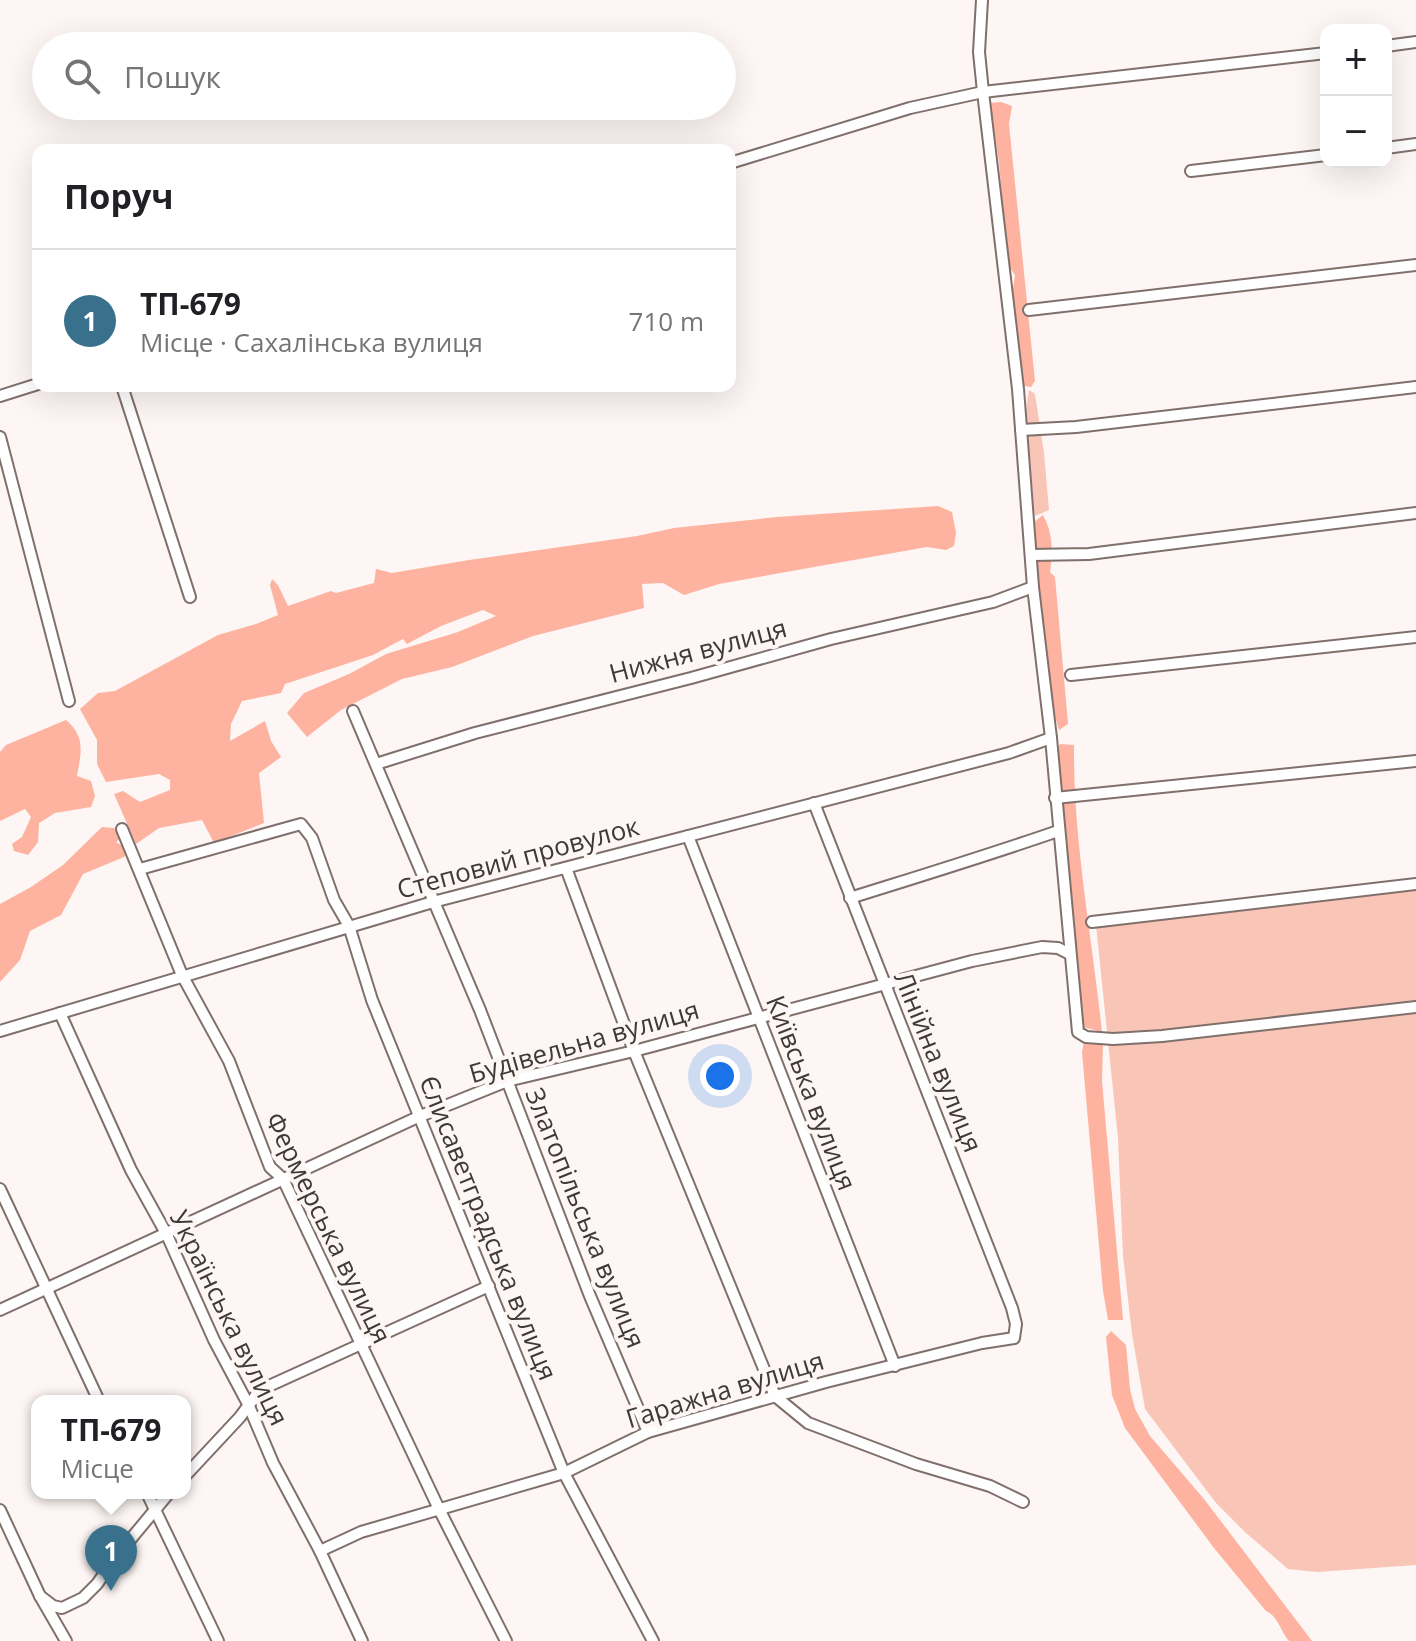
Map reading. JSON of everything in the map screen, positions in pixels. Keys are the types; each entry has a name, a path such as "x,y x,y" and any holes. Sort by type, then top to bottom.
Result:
{"street":[{"path":"982,0 979,52 1021,430 1033,587 1051,738 1078,1032 1086,1037 1113,1039 1162,1036 1416,1007"},
{"path":"1392,45 1416,42"},
{"path":"736,161 910,108 983,92 1320,54"},
{"path":"1392,147 1416,144"},
{"path":"1191,171 1320,156"},
{"path":"1029,310 1416,265"},
{"path":"0,396 32,386"},
{"path":"1021,430 1076,427 1416,387"},
{"path":"124,392 190,597"},
{"path":"0,437 69,701"},
{"path":"1031,555 1089,554 1416,513"},
{"name":"Нижня вулиця","path":"376,764 489,729 831,639 993,602 1033,587"},
{"path":"1071,675 1416,637"},
{"name":"Златопільська вулиця","path":"353,711 507,1081 590,1296 648,1432"},
{"name":"Степовий провулок","path":"0,1031 433,902 1009,753 1051,738"},
{"path":"1055,798 1416,761"},
{"name":"Лінійна вулиця","path":"814,803 1007,1295 1016,1324 1014,1338"},
{"name":"Єлисаветградська вулиця","path":"140,869 301,824 312,838 334,900 349,926 372,1000 418,1117 428,1134 564,1473 653,1641"},
{"name":"Фермерська вулиця","path":"122,829 182,975 229,1061 270,1167 283,1179 439,1509 506,1641"},
{"path":"850,898 1058,831"},
{"name":"Київська вулиця","path":"688,836 895,1366"},
{"path":"566,868 634,1051 775,1396 808,1423 916,1464 990,1486 1023,1502"},
{"path":"1092,922 1416,884"},
{"name":"Будівельна вулиця","path":"0,1310 418,1117 507,1081 634,1051 972,961 1042,947 1058,948 1070,954"},
{"name":"Українська вулиця","path":"60,1013 131,1170 167,1235 273,1463 320,1551 362,1641"},
{"path":"0,1189 96,1395"},
{"path":"191,1470 240,1417 260,1390 489,1286"},
{"name":"Гаражна вулиця","path":"320,1551 361,1532 564,1473 648,1432 775,1396 1014,1338"},
{"path":"150,1499 218,1641"},
{"path":"40,1596 53,1606 62,1608 83,1598 163,1499"},
{"path":"0,1510 40,1596 66,1641"}],"shaded area":[{"path":"1001,102 1012,106 1009,124 1035,381 1031,387 1024,386 1012,296 1015,275 1008,265 999,162 990,103"},
{"path":"1029,390 1035,394 1049,510 1035,516 1026,453 1025,421"},
{"path":"938,506 952,512 956,533 954,546 946,550 927,547 719,584 684,595 663,583 642,584 644,608 533,636 452,667 402,679 341,710 307,737 287,713 304,693 386,654 458,632 496,616 483,610 441,626 407,644 403,639 373,655 285,684 281,693 242,701 231,724 230,741 265,721 271,741 281,757 259,773 264,823 214,843 202,820 159,828 136,844 114,794 123,791 140,802 170,790 170,780 159,774 106,782 97,764 97,740 80,709 98,693 115,691 218,635 278,615 270,585 272,579 288,606 331,591 336,593 374,583 376,569 392,573 674,528 777,517"},
{"path":"1043,515 1051,542 1050,572 1055,577 1068,724 1059,730 1050,699 1031,524"},
{"path":"66,720 79,739 81,753 77,776 91,781 95,796 91,807 55,813 39,823 38,842 28,855 14,851 12,844 22,837 31,817 25,809 0,821 0,752 6,745"},
{"path":"1060,744 1074,745 1080,853 1102,1032 1083,1027 1080,1015 1056,751"},
{"path":"102,827 114,828 121,838 116,842 130,850 124,857 83,874 61,915 30,931 20,960 0,982 0,904 63,865"},
{"path":"1416,890 1416,1565 1317,1572 1288,1569 1216,1503 1145,1409 1123,1256 1118,1138 1096,925"},
{"path":"1084,1041 1103,1044 1102,1081 1123,1320 1108,1320 1103,1291 1082,1052"},
{"path":"1111,1331 1126,1345 1135,1409 1150,1436 1204,1499 1312,1641 1289,1641 1274,1617 1214,1548 1125,1428 1112,1395 1106,1337"}],"place":[{"name":"ТП-679","path":"111,1591"}]}
